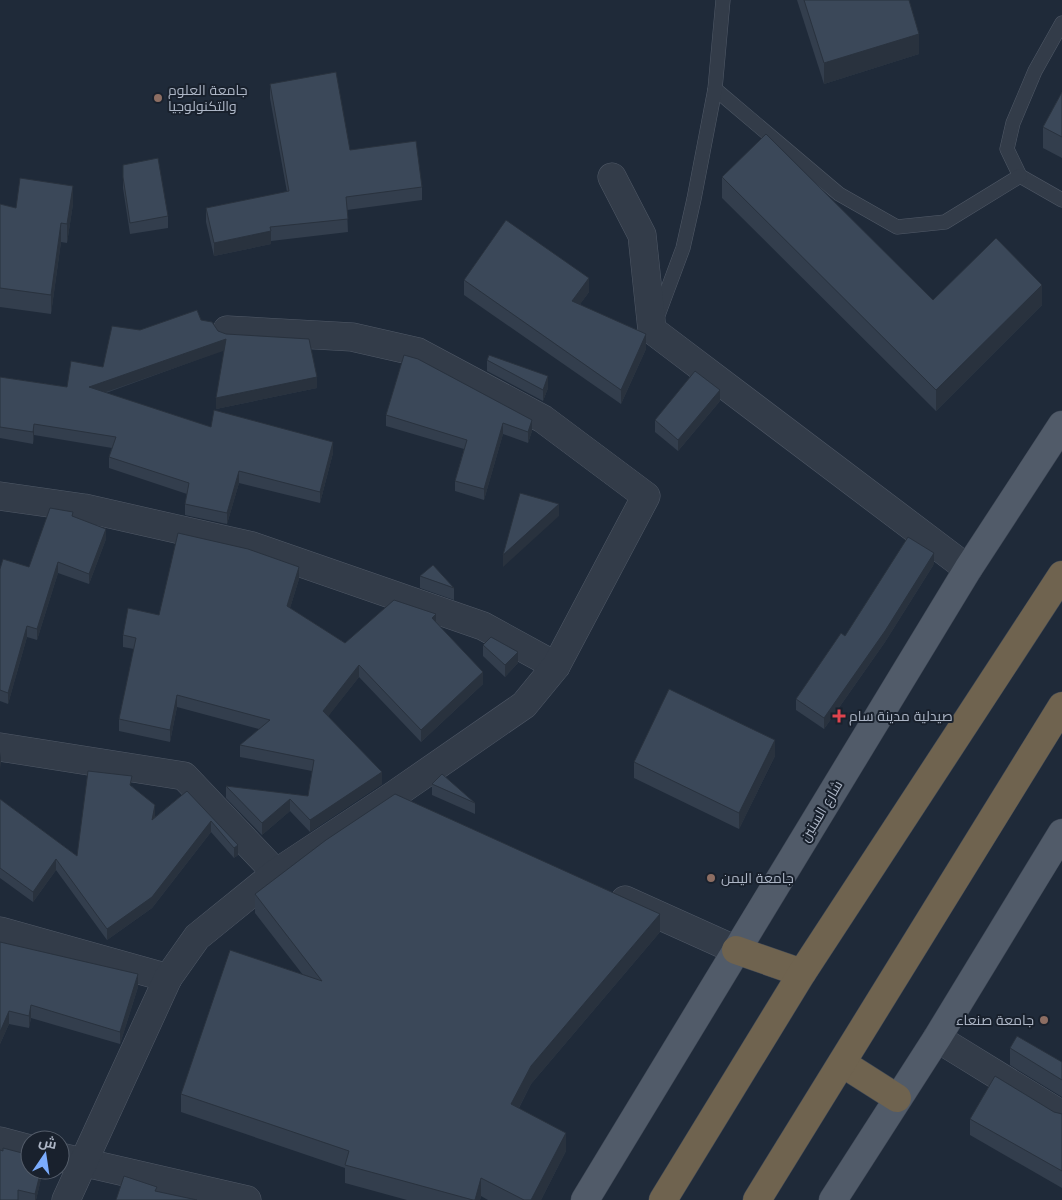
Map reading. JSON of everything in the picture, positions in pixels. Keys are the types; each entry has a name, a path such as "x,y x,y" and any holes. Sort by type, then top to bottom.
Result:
{"highway":[{"path":"663,1200 802,973 1062,575"},
{"path":"757,1200 1062,706"},
{"path":"736,950 802,973"},
{"path":"842,1063 897,1098"}],"main road":[{"name":"شارع الستين","path":"584,1200 968,570 1062,425"},
{"path":"833,1200 937,1038 1062,833"}],"street":[{"path":"612,177 642,235 652,330 968,570"},
{"path":"66,1200 72,1160 168,978 197,936 276,873 394,796 524,705 556,666 646,496 543,419 418,352 352,337 228,330"},
{"path":"0,496 84,508 252,546 483,626 556,666"},
{"path":"0,748 184,776 276,873"},
{"path":"394,796 421,808"},
{"path":"601,889 736,950"},
{"path":"0,931 168,978"},
{"path":"937,1038 1062,1115"},
{"path":"0,1141 20,1146"},
{"path":"72,1160 248,1200"}],"lane":[{"path":"652,330 683,248 715,89 723,0"},
{"path":"1062,24 1035,71 1013,123 1007,149 1020,176 1062,200"},
{"path":"715,89 840,194 897,227 945,222 1020,176"}],"building":[{"path":"804,0 909,0 919,34 824,63"},
{"path":"336,72 350,150 416,141 422,187 346,197 348,219 270,227 271,231 214,243 206,208 289,191 270,84"},
{"path":"1062,92 1062,137 1043,127"},
{"path":"766,134 933,300 996,238 1042,285 936,390 722,177"},
{"path":"158,158 168,216 130,223 123,165"},
{"path":"20,178 73,186 67,224 61,223 51,295 0,288 0,204 16,208"},
{"path":"506,220 589,278 572,301 646,334 621,390 464,280"},
{"path":"197,310 201,320 212,322 218,331 226,334 309,339 317,377 216,398 226,339 89,387 211,427 214,410 333,442 320,492 239,471 227,513 185,504 189,483 109,457 116,437 34,424 33,432 0,427 0,377 67,387 71,361 103,367 112,326 140,330"},
{"path":"404,355 418,359 532,420 528,432 503,423 484,489 455,481 467,440 386,415"},
{"path":"489,355 548,376 543,390 487,360"},
{"path":"695,371 720,390 678,440 655,420"},
{"path":"520,493 559,504 503,555"},
{"path":"50,508 73,512 72,516 106,529 89,574 58,562 37,629 27,626 8,693 0,690 0,569 3,559 29,567"},
{"path":"178,533 248,549 299,567 287,606 345,643 394,600 436,614 432,618 483,672 421,730 359,665 323,711 382,772 310,820 290,799 262,823 226,786 308,796 314,760 240,745 270,720 177,695 170,730 119,719 136,638 123,635 128,608 159,615"},
{"path":"908,537 934,553 885,631 824,718 796,699 841,633 845,636"},
{"path":"433,565 454,588 420,576"},
{"path":"491,637 518,652 505,665 483,645"},
{"path":"669,689 775,740 739,813 634,762"},
{"path":"88,771 132,776 130,785 155,805 152,820 187,791 238,845 234,848 211,821 152,897 107,929 56,859 33,892 0,868 0,799 77,856"},
{"path":"442,774 475,803 432,784"},
{"path":"395,794 660,914 531,1066 511,1104 566,1133 531,1200 524,1200 481,1178 475,1200 473,1200 345,1165 349,1151 181,1094 230,950 322,981 255,894 326,840"},
{"path":"0,942 138,974 120,1032 31,1005 29,1016 9,1011 0,1032"},
{"path":"1017,1036 1062,1062 1062,1080 1010,1048"},
{"path":"995,1076 1054,1112 1062,1114 1062,1171 970,1119"},
{"path":"3,1148 20,1152 20,1180 38,1180 35,1194 18,1190 18,1200 0,1200 0,1150 3,1151"},
{"path":"124,1176 157,1187 155,1191 197,1200 116,1200"}],"place":[{"name":"جامعة العلوم والتكنولوجيا","path":"158,98"},
{"name":"صيدلية مدينة سام","path":"839,716"},
{"name":"جامعة اليمن","path":"711,878"},
{"name":"جامعة صنعاء","path":"1044,1020"}]}
